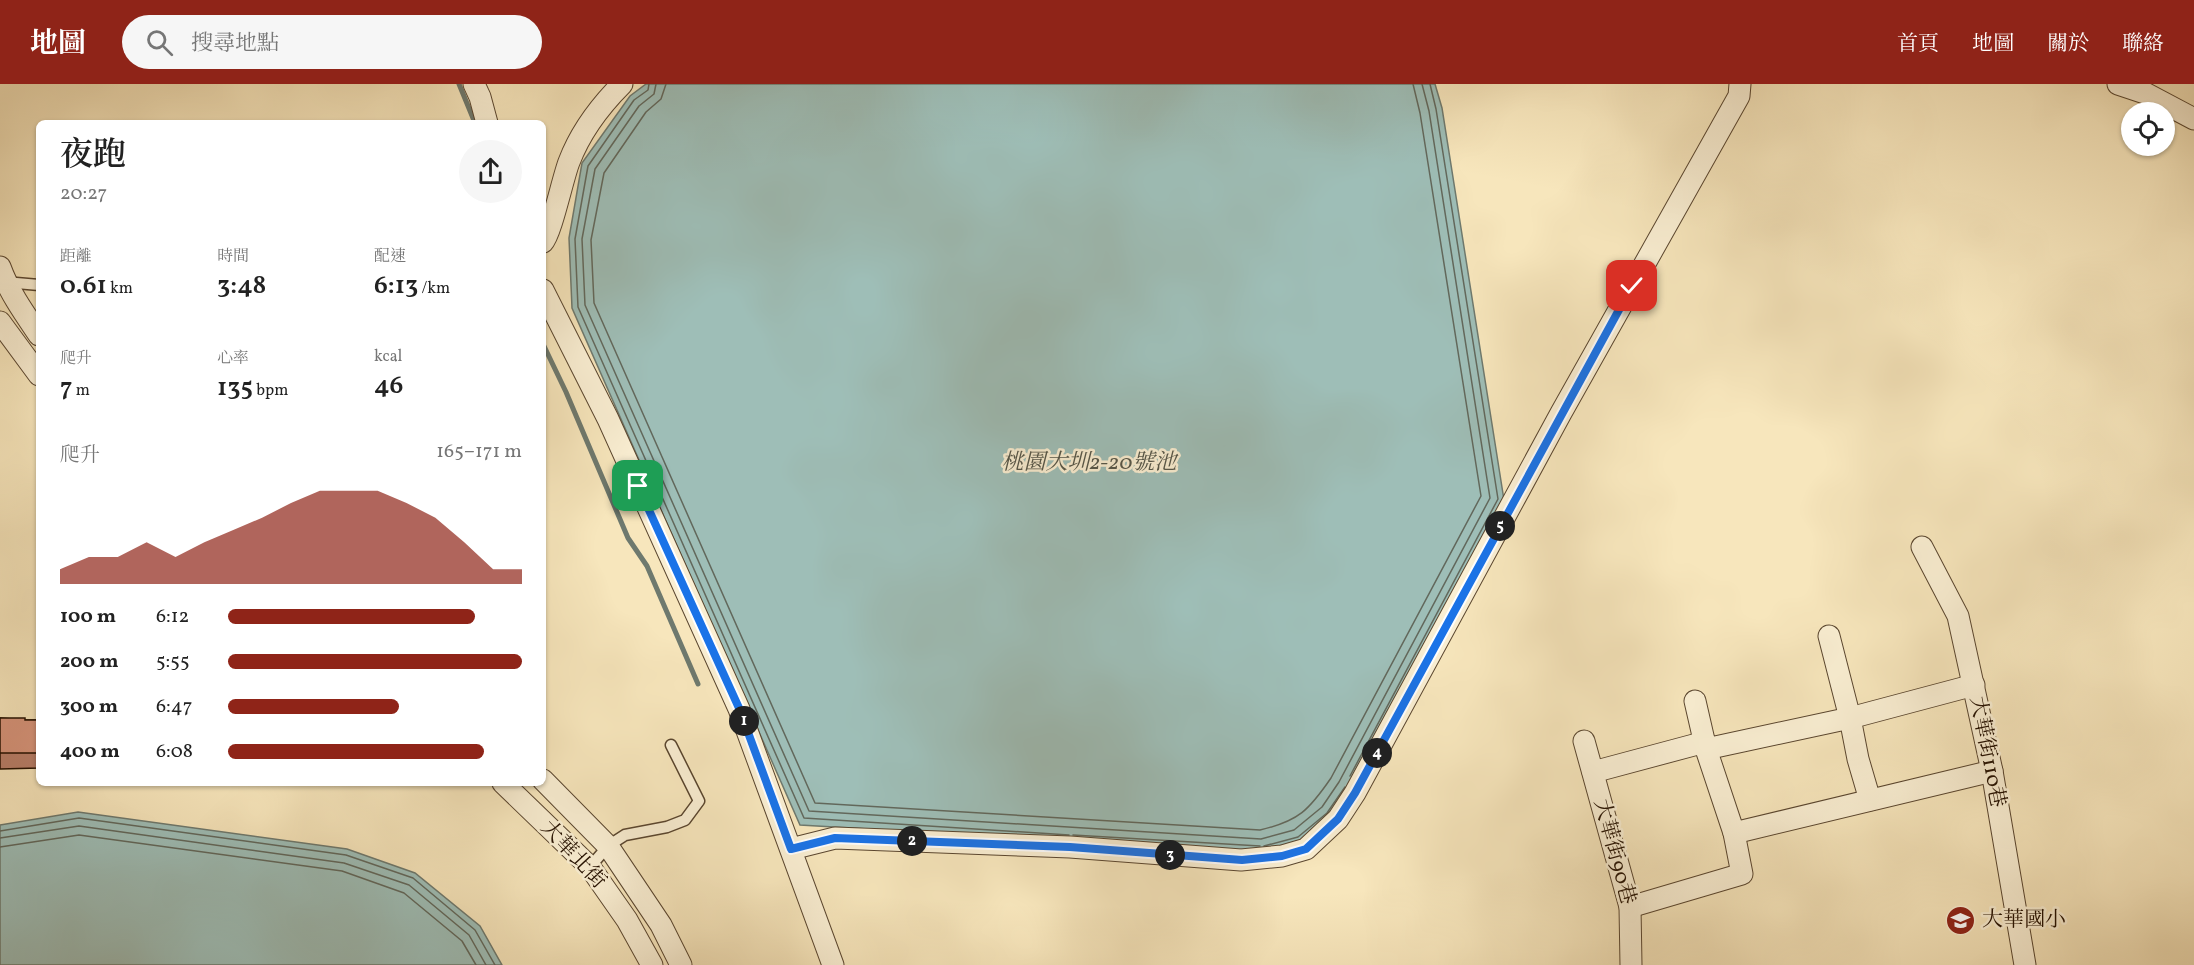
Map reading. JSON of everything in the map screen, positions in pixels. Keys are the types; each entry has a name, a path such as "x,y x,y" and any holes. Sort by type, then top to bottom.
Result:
{"street":[{"path":"474,84 487,120"},
{"path":"546,239 570,160 599,107 622,84"},
{"path":"791,849 835,838 1070,847 1242,860 1282,856 1306,849 1338,819 1355,793 1556,424 1739,96 1740,84"},
{"path":"2118,84 2144,89 2194,119"},
{"path":"3,275 22,311 36,331"},
{"path":"546,296 608,419 739,708 833,965"},
{"path":"0,321 36,371"},
{"name":"大華街110巷","path":"1922,547 1959,616 1992,771 2025,965"},
{"path":"1829,636 1870,800"},
{"path":"1593,772 1706,746 1851,718 1974,685"},
{"path":"1630,907 1742,874 1734,833 1706,746 1695,701"},
{"name":"大華街90巷","path":"1584,741 1630,907 1631,965"},
{"path":"1734,833 1992,771"},
{"name":"大華北街","path":"546,783 608,846 661,925 681,965"},
{"name":"大華北街","path":"506,786 590,867 627,920 651,965"}],"lane":[{"path":"3,275 36,284"},
{"path":"0,321 22,311"},
{"path":"590,867 608,846 625,835 667,827 685,820 699,801 671,745"}],"water":[{"name":"桃園大圳2-20號池","path":"646,84 1435,84 1442,108 1504,500 1332,816 1301,842 1262,852 800,825 572,308 569,238 582,163 630,96"},
{"path":"78,812 347,849 415,873 480,926 502,965 0,965 0,825"}],"building":[{"path":"0,718 36,720 36,753 0,753"}],"waterway":[{"path":"459,84 474,120"},
{"path":"546,350 628,538 647,566 698,684"}],"place":[{"name":"大華國小","path":"1961,920"}],"route":[{"path":"638,486 739,708 791,849 835,838 1070,847 1242,860 1282,856 1306,849 1338,819 1355,793 1632,286"}]}
